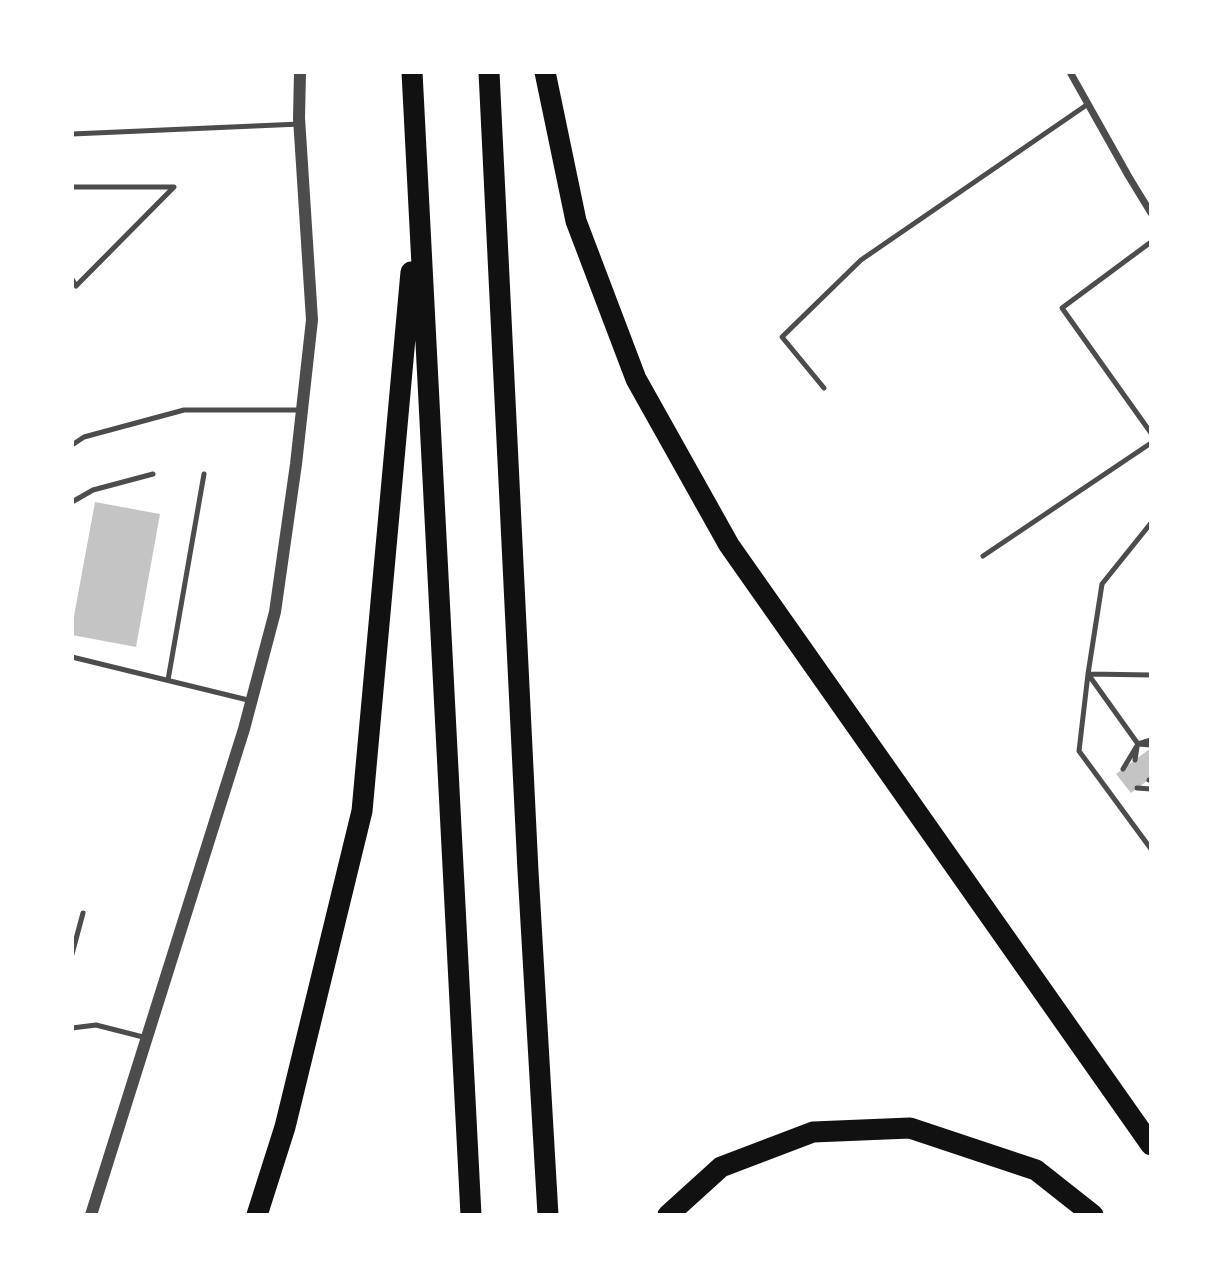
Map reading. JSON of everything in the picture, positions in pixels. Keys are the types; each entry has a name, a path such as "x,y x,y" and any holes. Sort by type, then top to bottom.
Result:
{"highway":[{"path":"412,72 471,1215"},
{"path":"489,72 528,872 548,1215"},
{"path":"545,72 576,221 636,379 729,545 1151,1144"},
{"path":"257,1215 285,1127 362,811 419,193"},
{"path":"668,1215 721,1167 813,1132 910,1128 1036,1170 1093,1215"}],"street":[{"path":"91,1215 252,701 275,612 312,320 300,124 300,72"},
{"path":"1070,72 1151,213"}],"lane":[{"path":"824,388 782,337 861,260 1088,104"},
{"path":"72,134 300,124"},
{"path":"72,187 174,187 76,286 72,279"},
{"path":"1151,243 1062,307 1151,433"},
{"path":"72,445 84,437 184,410 302,410"},
{"path":"983,556 1151,443"},
{"path":"72,502 93,490 153,474"},
{"path":"168,680 204,474"},
{"path":"1151,523 1102,584 1079,751 1151,849"},
{"path":"72,657 252,701"},
{"path":"1088,674 1151,675"},
{"path":"1088,674 1138,744 1151,746"},
{"path":"1123,769 1138,744 1151,740"},
{"path":"1135,760 1138,744"},
{"path":"1138,788 1151,789"},
{"path":"72,954 83,913"},
{"path":"72,1028 96,1025 147,1038"}],"building":[{"path":"95,502 160,514 136,647 72,635"},
{"path":"1151,748 1151,778 1131,793 1116,774"}]}
